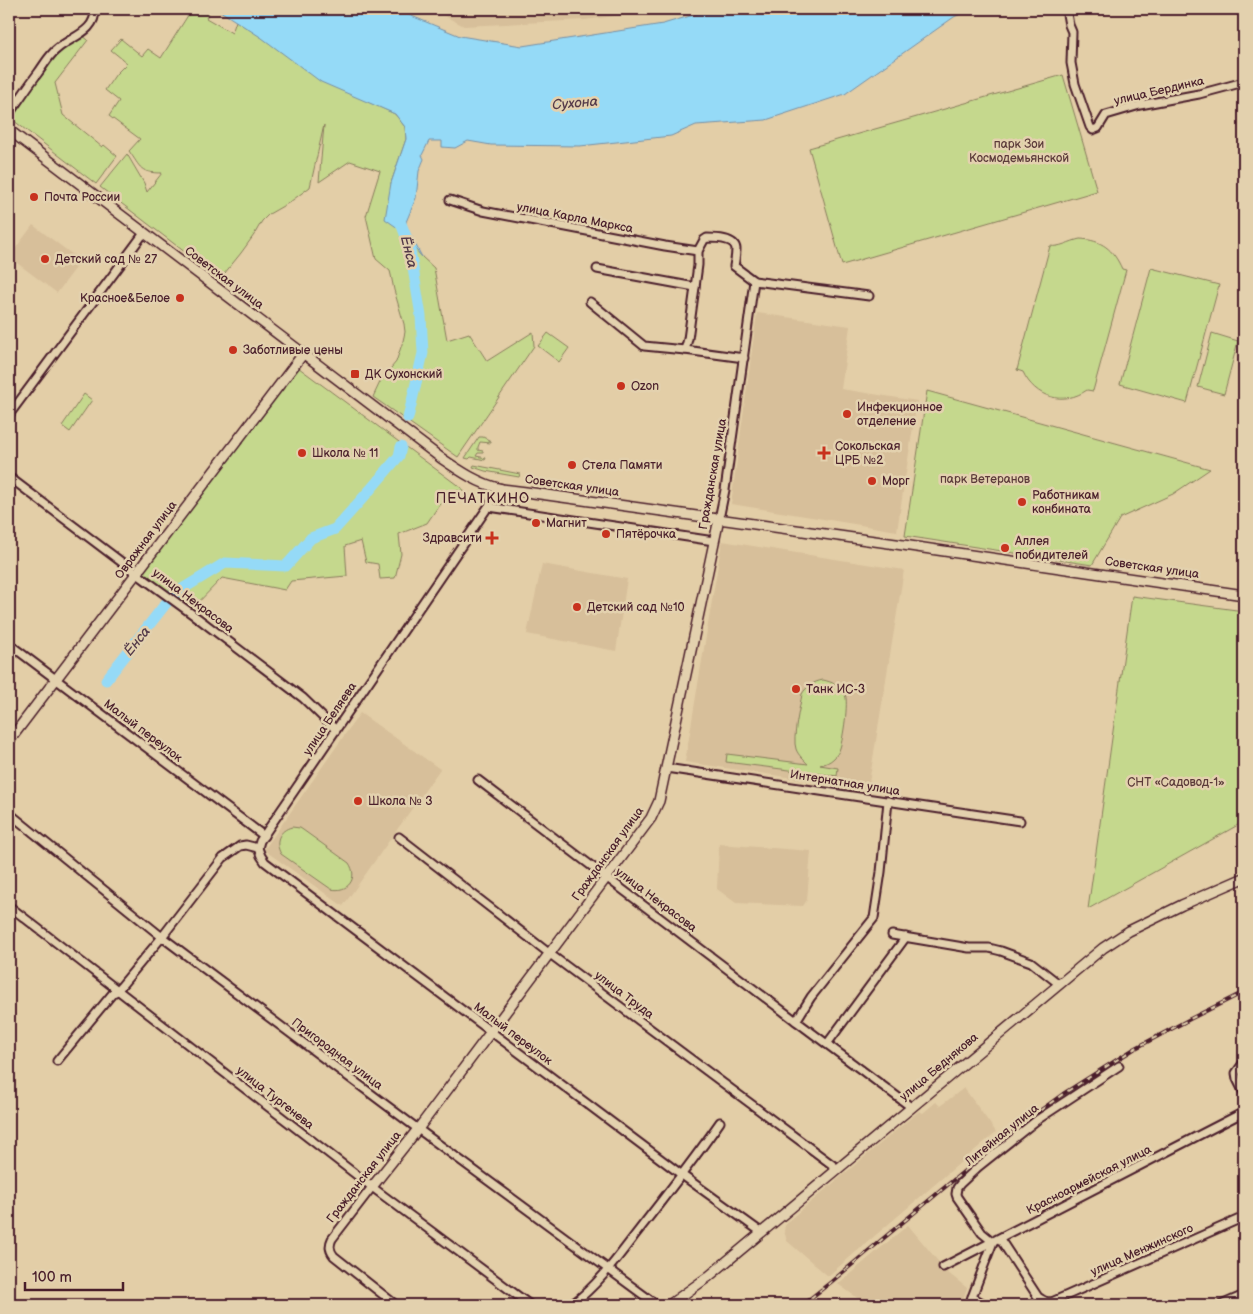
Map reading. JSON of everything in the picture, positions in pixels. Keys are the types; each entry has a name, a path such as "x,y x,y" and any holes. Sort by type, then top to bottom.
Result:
{"street":[{"path":"9,114 56,49 89,27 95,12 94,9"},
{"name":"улица Бердинка","path":"1068,9 1068,20 1072,32 1071,64 1075,84 1092,130 1098,128 1106,115 1140,105 1198,94 1244,82"},
{"name":"Советская улица","path":"9,130 447,462 486,484 501,488 1244,595"},
{"name":"улица Карла Маркса","path":"450,200 483,211 698,251"},
{"path":"9,415 144,233"},
{"path":"684,350 688,339 698,265 698,251 707,238 731,242 736,246 734,266 754,281 869,296"},
{"path":"598,268 695,287"},
{"name":"Гражданская улица","path":"396,1305 334,1256 330,1248 332,1239 550,954 651,818 659,801 725,490 754,281"},
{"path":"590,302 644,346 744,358"},
{"name":"Овражная улица","path":"9,741 303,354"},
{"name":"улица Некрасова","path":"9,477 303,698 336,730"},
{"name":"улица Беляева","path":"258,848 260,841 501,488"},
{"path":"489,507 714,541"},
{"name":"Малый переулок","path":"9,644 264,836"},
{"name":"Интернатная улица","path":"666,768 1020,821"},
{"name":"улица Некрасова","path":"478,780 911,1107"},
{"path":"796,1021 811,997 874,918 888,801"},
{"name":"Пригородная улица","path":"9,813 162,937 657,1305"},
{"name":"улица Труда","path":"398,837 550,954 838,1170"},
{"path":"57,1062 113,993 118,990 162,937 223,858 240,846 246,845 258,848"},
{"name":"Малый переулок","path":"258,848 260,856 265,862 682,1175 761,1232"},
{"name":"улица Беднякова","path":"669,1305 708,1277 1103,948 1130,931 1182,904 1244,878"},
{"name":"улица Тургенева","path":"9,906 372,1187 530,1305"},
{"path":"892,935 970,948 989,948 1001,951 1031,962 1059,984"},
{"path":"827,1044 906,938"},
{"path":"1244,1062 1236,1073 1244,1093"},
{"name":"Литейная улица","path":"997,1241 982,1232 957,1197 956,1193 960,1184 1036,1120 1119,1066"},
{"name":"Красноармейская улица","path":"943,1267 997,1241 1244,1112"},
{"path":"571,1305 582,1297 608,1269 682,1175 720,1122"},
{"name":"улица Менжинского","path":"997,1241 1038,1296 1043,1301 1048,1302 1244,1217"},
{"path":"969,1305 997,1241"},
{"path":"1221,1305 1244,1295"},
{"path":"972,1297 986,1305"}],"shaded area":[{"path":"431,9 666,9 585,20 464,26"},
{"name":"Детский сад № 27","path":"33,225 81,261 57,293 9,257"},
{"name":"Сокольская ЦРБ №2","path":"757,313 850,326 841,389 917,401 897,531 731,504"},
{"path":"722,541 904,570 868,789 685,762"},
{"name":"Детский сад №10","path":"542,564 627,579 616,651 527,634"},
{"name":"Школа № 3","path":"360,713 440,769 343,906 264,850"},
{"path":"719,844 811,851 807,900 803,906 736,903 717,889"},
{"path":"964,1088 996,1132 828,1276 787,1241 784,1231 788,1221 919,1111 923,1113 936,1102 940,1106"},
{"path":"908,1225 947,1272 967,1288 961,1305 867,1305 838,1284"}],"green space":[{"path":"192,9 211,9 206,18 232,33 236,21 371,103 395,114 405,127 406,139 391,183 409,244 434,268 447,340 469,333 487,361 533,332 534,346 458,457 373,397 381,380 396,362 405,332 390,271 376,259 366,216 380,171 350,161 319,182 324,125 310,187 290,202 269,214 262,221 241,253 220,279 100,187 127,154 144,183 147,192 162,173 145,171 139,165 129,151 140,139 109,116 119,101 105,90 116,74 127,63 111,50 121,39 142,56 148,49 161,58"},
{"path":"81,34 88,40 55,83 63,115 102,147 104,145 117,156 96,184 9,117 9,114 49,58"},
{"name":"парк Зои Космодемьянской","path":"1063,75 1097,191 842,265 809,148"},
{"path":"1080,239 1095,241 1106,247 1115,256 1122,269 1126,270 1093,391 1087,390 1069,398 1051,397 1035,388 1023,372 1017,370 1050,246 1061,245"},
{"path":"1151,268 1219,285 1187,403 1120,384"},
{"path":"548,333 569,348 559,362 538,346"},
{"path":"1212,333 1238,341 1224,394 1198,387"},
{"path":"295,365 464,490 448,492 427,523 399,534 401,554 395,578 380,579 378,564 366,562 361,541 345,546 347,576 291,581 285,590 222,578 189,612 136,573"},
{"name":"парк Ветеранов","path":"927,391 1210,469 1173,494 1120,518 1092,565 905,536"},
{"path":"84,394 92,400 70,432 62,426"},
{"path":"479,437 491,441 491,443 480,442 478,447 478,450 483,451 483,453 478,453 476,456 486,458 485,460 471,457 469,459 465,458"},
{"path":"474,465 520,474 519,477 485,471 473,467"},
{"name":"СНТ «Садовод-1»","path":"1132,596 1244,611 1244,791 1238,825 1088,909"},
{"path":"823,680 838,686 846,698 845,721 840,749 837,755 827,763 820,765 838,768 837,776 726,762 727,754 808,764 796,749 795,744 798,714 804,691 816,682"},
{"path":"292,827 300,828 349,863 353,874 347,886 337,890 331,889 281,854 278,845 279,837 284,831"}],"water":[{"name":"Сухона","path":"217,9 397,9 460,36 522,46 663,24 714,9 970,9 954,17 845,94 766,120 696,125 671,136 580,146 491,145 468,141 455,148 442,147 442,141 429,141 422,155 424,159 419,171 416,198 406,222 407,228 422,257 409,244 405,233 385,219 391,183 406,139 405,127 395,114 321,82 262,38"}],"waterway":[{"name":"Ёнса","path":"400,218 409,244 421,316 423,353 408,418"},
{"name":"Ёнса","path":"174,594 225,563 286,566 311,538 335,529 399,456 401,447"},
{"name":"Ёнса","path":"106,680 167,602"}],"railway":[{"path":"802,1305 1016,1128 1063,1094 1134,1049 1244,992"}],"place":[{"name":"Почта России","path":"34,197"},
{"name":"Детский сад № 27","path":"45,259"},
{"name":"Красное&Белое","path":"180,298"},
{"name":"Заботливые цены","path":"233,350"},
{"name":"ДК Сухонский","path":"355,374"},
{"name":"Ozon","path":"621,386"},
{"name":"Инфекционное отделение","path":"847,414"},
{"name":"Школа № 11","path":"302,453"},
{"name":"Сокольская ЦРБ №2","path":"824,453"},
{"name":"Стела Памяти","path":"572,465"},
{"name":"Морг","path":"872,481"},
{"name":"Работникам конбината","path":"1022,502"},
{"name":"Магнит","path":"536,523"},
{"name":"Пятёрочка","path":"606,534"},
{"name":"Здравсити","path":"492,538"},
{"name":"Аллея побидителей","path":"1005,548"},
{"name":"Детский сад №10","path":"577,607"},
{"name":"Танк ИС-3","path":"796,689"},
{"name":"Школа № 3","path":"358,801"}],"district":[{"name":"ПЕЧАТКИНО","path":"483,498"}]}
